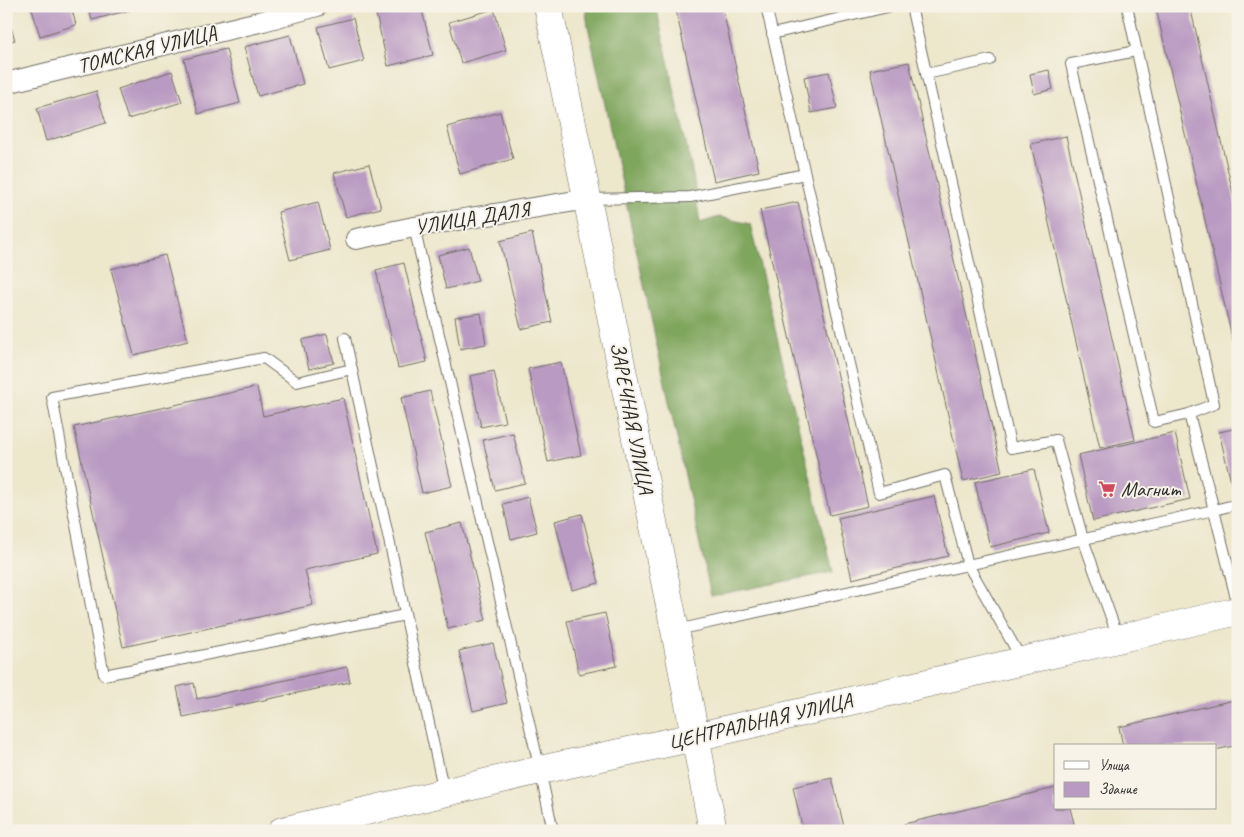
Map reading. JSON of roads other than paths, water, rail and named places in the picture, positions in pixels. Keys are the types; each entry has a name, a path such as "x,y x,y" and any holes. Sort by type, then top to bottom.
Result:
{"street":[{"name":"ТОМСКАЯ УЛИЦА","path":"6,83 263,21 317,6"},
{"name":"ЗАРЕЧНАЯ УЛИЦА","path":"548,6 675,630 713,831"},
{"name":"УЛИЦА ДАЛЯ","path":"356,239 414,227 588,199"},
{"name":"ЦЕНТРАЛЬНАЯ УЛИЦА","path":"282,831 444,792 695,737 1238,610"}],"lane":[{"path":"766,6 880,493 945,476 968,565 1022,660"},
{"path":"772,34 892,6"},
{"path":"910,6 1011,448 1056,440 1083,539 1118,637"},
{"path":"1127,6 1214,404 1188,414 1154,422 1071,64 1136,51"},
{"path":"926,74 990,60"},
{"path":"588,199 690,197 805,174"},
{"path":"414,227 553,831"},
{"path":"345,338 444,792"},
{"path":"352,370 297,382 264,358 52,398 104,675 405,615"},
{"path":"1188,414 1238,606"},
{"path":"675,630 1238,504"}],"place":[{"name":"Магнит","path":"1107,489"}]}
